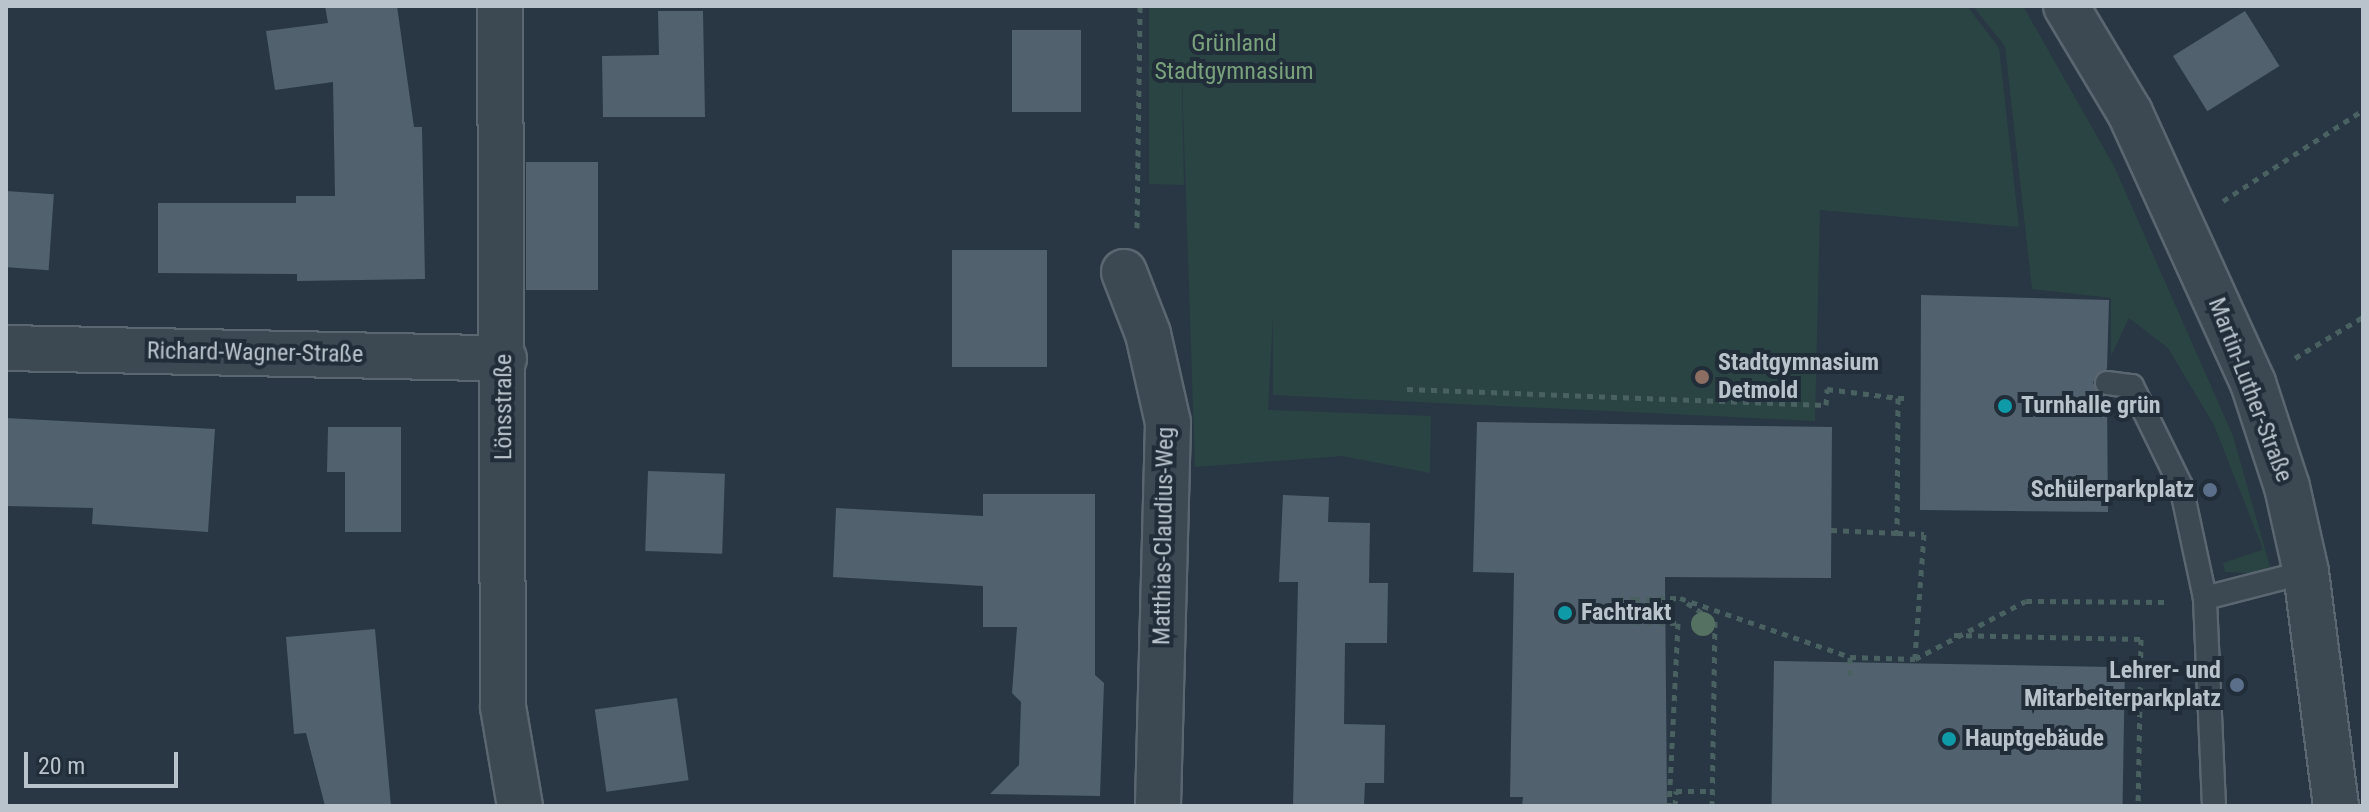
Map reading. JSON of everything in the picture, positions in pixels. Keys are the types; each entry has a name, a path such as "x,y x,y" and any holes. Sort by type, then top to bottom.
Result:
{"street":[{"name":"Lönsstraße","path":"500,6 504,358 503,707 520,806"},
{"name":"Martin-Luther-Straße","path":"2067,6 2130,113 2253,383 2287,487 2306,572 2336,806"},
{"name":"Matthias-Claudius-Weg","path":"1124,272 1148,334 1168,423 1158,806"},
{"name":"Richard-Wagner-Straße","path":"6,348 504,358"}],"lane":[{"path":"2107,383 2132,386 2181,486 2205,598 2214,806"},
{"path":"2205,598 2306,572"}],"path":[{"path":"1124,272 1141,215 1140,6"},
{"path":"2184,227 2363,110"},
{"path":"2253,383 2363,317"},
{"path":"1407,389 1826,405 1827,389 1901,398 1897,533"},
{"path":"1831,530 1924,534 1915,659"},
{"path":"1680,598 1715,621 1712,806"},
{"path":"1618,599 1680,598 1850,657 1915,659 1953,635 2026,601 2174,602"},
{"path":"1634,599 1634,622 1678,623 1672,806"},
{"path":"1953,635 2141,639 2138,806"},
{"path":"1850,657 1850,676"},
{"path":"1672,806 1676,791 1712,791"}],"green space":[{"name":"Stadtgymnasium Detmold","path":"1149,6 1967,6 1999,48 2019,227 1820,210 1815,421 1273,395 1273,316 1268,410 1431,416 1430,473 1342,456 1195,467 1181,47 1184,185 1149,184"},
{"path":"1973,6 2023,6 2114,166 2233,436 2272,574 2225,572 2223,563 2262,550 2261,544 2214,425 2168,348 2129,318 2111,356 2111,298 2032,289 2005,46"}],"building":[{"path":"325,6 397,6 414,127 422,127 425,279 297,281 297,274 158,273 158,203 296,203 296,196 335,196 333,82 275,90 266,31 328,23"},
{"path":"658,11 703,11 705,117 603,117 602,56 659,55"},
{"path":"2245,11 2279,66 2207,111 2173,56"},
{"path":"1012,30 1081,30 1081,112 1012,112"},
{"path":"526,162 598,162 598,290 526,290"},
{"path":"6,191 54,194 49,270 6,267"},
{"path":"952,250 1047,250 1047,367 952,367"},
{"name":"Turnhalle grün","path":"1921,295 2109,300 2107,369 2093,382 2098,394 2107,397 2108,512 1920,510"},
{"path":"6,418 215,429 208,532 92,524 93,508 6,506"},
{"name":"Fachtrakt","path":"1477,422 1832,427 1831,578 1665,577 1667,806 1522,806 1523,797 1510,797 1514,573 1473,572"},
{"path":"328,427 401,427 401,532 345,532 345,472 327,472"},
{"path":"648,471 725,474 722,554 645,551"},
{"path":"983,494 1095,494 1095,675 1104,683 1100,796 990,794 1019,765 1021,702 1012,693 1017,627 983,627 983,586 833,577 836,508 983,516"},
{"path":"1283,495 1329,497 1328,522 1370,523 1369,583 1388,583 1387,643 1345,643 1344,724 1385,725 1384,783 1365,783 1364,806 1293,806 1298,582 1279,582"},
{"path":"375,629 391,806 325,806 306,733 294,734 286,637"},
{"name":"Hauptgebäude","path":"1774,661 2125,667 2123,806 1771,806"},
{"path":"677,698 689,780 606,792 595,710"}],"place":[{"name":"Stadtgymnasium Detmold","path":"1702,377"},
{"name":"Turnhalle grün","path":"2005,406"},
{"name":"Schülerparkplatz","path":"2210,490"},
{"name":"Fachtrakt","path":"1565,613"},
{"name":"Lehrer- und Mitarbeiterparkplatz","path":"2237,685"},
{"name":"Hauptgebäude","path":"1949,739"}],"park label":[{"name":"Grünland Stadtgymnasium","path":"1234,58"}]}
